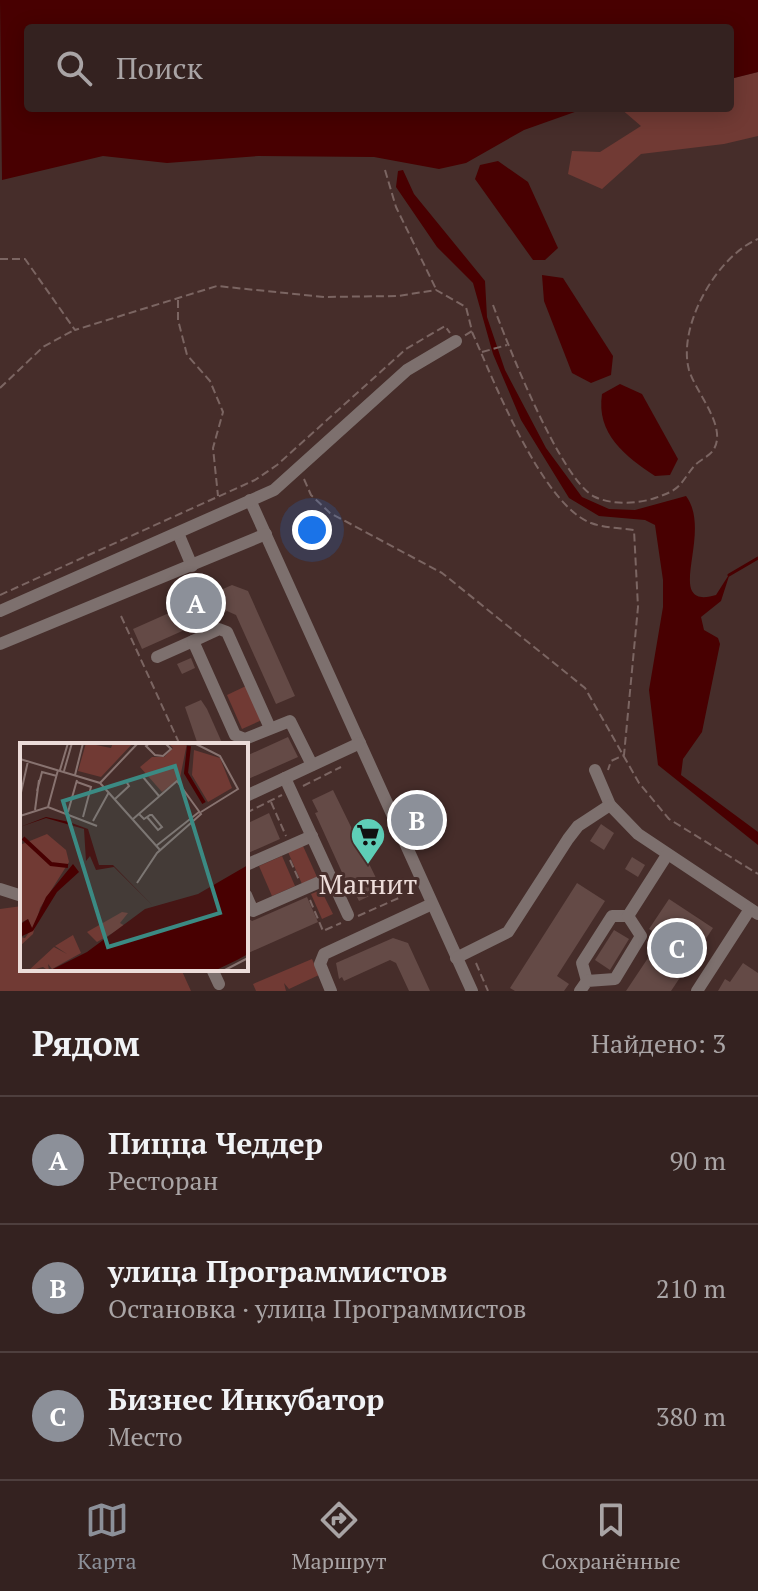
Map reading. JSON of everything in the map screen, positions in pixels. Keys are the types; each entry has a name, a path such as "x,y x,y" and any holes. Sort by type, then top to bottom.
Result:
{"street":[{"path":"0,611 274,490 407,370 456,341"},
{"path":"250,500 472,991"},
{"path":"178,533 192,566"},
{"path":"0,644 266,534"},
{"path":"157,657 219,629 227,632 270,728"},
{"path":"193,641 235,735 245,739 284,721 294,724 312,765"},
{"path":"248,795 360,743"},
{"path":"595,770 610,805 638,834 754,912 697,991"},
{"path":"285,778 351,918"},
{"path":"456,958 508,932 573,832 610,805"},
{"path":"248,864 312,836"},
{"path":"628,916 667,855"},
{"path":"248,900 253,911 331,877"},
{"path":"0,889 20,895"},
{"path":"331,991 321,969 324,954 432,904"},
{"path":"612,916 628,916 641,936 615,979 584,986 582,963 612,916"},
{"path":"213,971 219,984"}],"path":[{"path":"385,170 396,207 436,290 466,307 472,331 512,419 554,493 577,515 592,523 634,530 638,607 624,755"},
{"path":"493,305 508,345 556,447 578,482 595,497 643,502 680,489 696,465 714,450 717,432 688,368 692,324 709,282 729,257 758,239"},
{"path":"0,259 25,259 75,330"},
{"path":"0,388 43,347 75,330 217,286 324,297 398,296 436,290"},
{"path":"178,299 178,320 187,355 210,381 223,412 213,448 218,497"},
{"path":"0,595 218,497 277,465 406,349 445,326 456,341 472,331"},
{"path":"481,352 508,345"},
{"path":"298,468 311,495 330,513 442,573 585,688 639,783 669,819 758,874"},
{"path":"121,616 179,743"},
{"path":"595,770 607,774 611,761 624,755"},
{"path":"270,801 288,840"},
{"path":"286,851 323,931 401,897"},
{"path":"471,951 488,991"}],"shaded area":[{"path":"0,0 758,0 758,72 734,78 734,24 24,24 24,112 575,112 524,130 466,163 439,169 374,157 258,156 167,163 103,156 2,180"},
{"path":"758,72 758,136 724,144 641,154 602,189 568,174 572,151 600,152 641,126 625,112 734,112 734,78"},
{"path":"498,161 528,182 558,248 545,260 533,260 475,179 480,165"},
{"path":"403,170 414,194 485,281 487,317 505,370 546,448 582,497 609,509 635,510 686,496 695,520 690,573 692,591 700,597 716,595 730,573 721,601 701,617 704,630 718,638 720,644 702,732 683,759 681,775 758,832 758,845 658,765 649,690 663,607 663,580 655,525 645,520 599,516 569,498 521,420 493,354 473,283 437,247 396,187 398,171"},
{"path":"542,275 563,278 613,356 611,375 591,383 572,373 544,301"},
{"path":"620,384 642,394 678,459 670,475 655,476 623,452 608,432 601,408 602,394"},
{"path":"246,686 262,720 242,729 227,695"},
{"path":"303,846 317,877 302,884 288,852"},
{"path":"282,856 295,886 272,896 259,866"},
{"path":"321,890 333,914 322,919 311,894"},
{"path":"20,906 20,971 182,971 191,991 0,991 0,909"},
{"path":"312,959 319,975 289,989 284,983 286,991 256,991 253,984"}],"building":[{"path":"232,585 248,591 295,696 276,704 236,615 227,611 142,649 133,629"},
{"path":"191,658 195,668 182,674 177,664"},
{"path":"201,700 222,743 197,743 185,707"},
{"path":"288,737 298,757 248,779 248,755"},
{"path":"333,790 376,878 373,879 378,892 359,901 353,889 350,890 315,813 318,812 312,800"},
{"path":"269,813 280,839 248,853 248,823"},
{"path":"601,824 614,833 604,850 590,841"},
{"path":"632,857 645,865 638,877 625,869"},
{"path":"577,883 605,901 557,976 569,984 564,991 515,991 510,988"},
{"path":"307,897 318,922 248,953 248,918 252,921"},
{"path":"669,899 713,928 671,991 626,991 662,937 649,929"},
{"path":"614,930 629,939 610,970 595,960"},
{"path":"393,938 408,943 430,991 409,991 396,963 390,960 344,981 342,977 339,979 336,963"},
{"path":"743,963 758,973 758,991 718,991 725,979 730,982"}],"waterway":[{"path":"729,575 758,558"}],"place":[{"name":"Пицца Чеддер","path":"196,603"},
{"name":"улица Программистов","path":"417,820"},
{"name":"Магнит","path":"368,866"},
{"name":"Бизнес Инкубатор","path":"677,948"}]}
